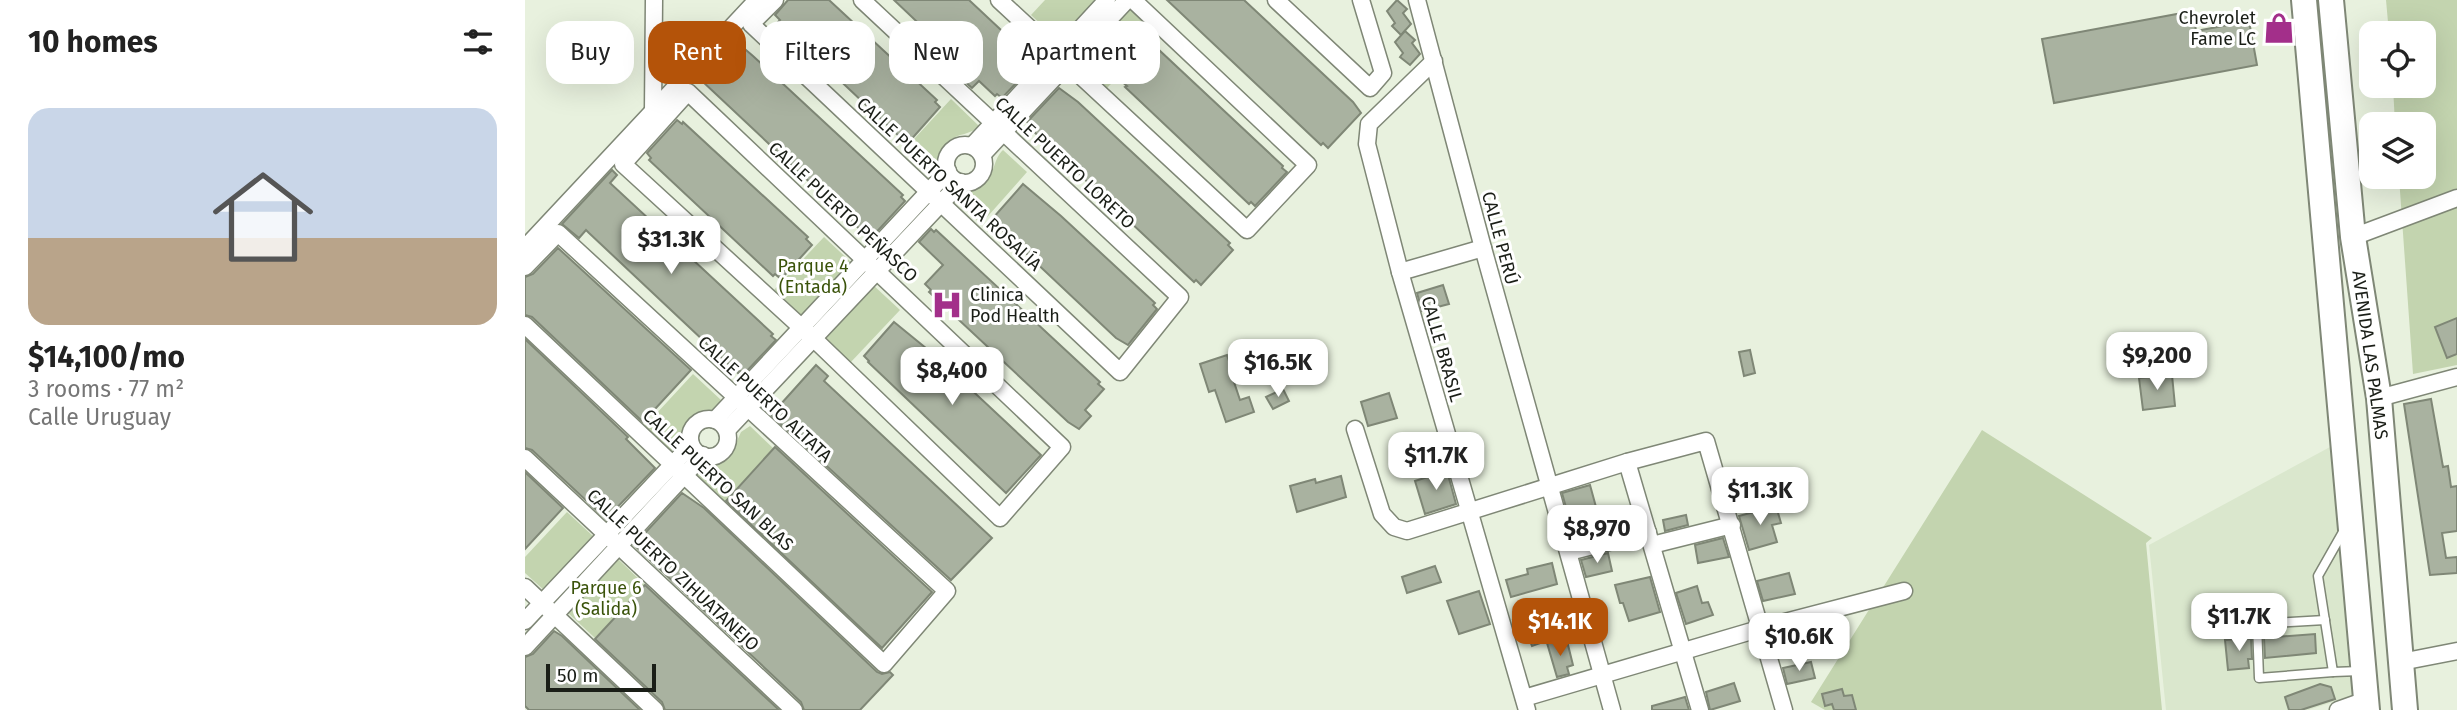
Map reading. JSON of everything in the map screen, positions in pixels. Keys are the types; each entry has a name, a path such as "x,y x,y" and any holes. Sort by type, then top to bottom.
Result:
{"main road":[{"name":"AVENIDA LAS PALMAS","path":"2304,0 2367,705"},
{"name":"AVENIDA LAS PALMAS","path":"2331,0 2353,237 2379,398 2405,710"}],"street":[{"path":"653,111 654,0"},
{"path":"525,248 757,0"},
{"name":"CALLE PUERTO SANTA ROSALÍA","path":"775,0 751,24 1120,372"},
{"name":"CALLE PUERTO LORETO","path":"862,0 1180,296 1120,372"},
{"path":"999,0 1022,21"},
{"path":"1091,21 1107,0"},
{"path":"1104,21 1127,0"},
{"path":"1133,0 1155,21"},
{"path":"1276,0 1370,88 1383,73 1361,0"},
{"name":"CALLE PERÚ","path":"1417,0 1612,710"},
{"path":"1090,84 1247,230 1308,165 1160,25"},
{"name":"CALLE BRASIL","path":"1434,61 1369,124 1367,144 1400,272 1525,704"},
{"path":"977,150 1039,84"},
{"name":"CALLE PUERTO PEÑASCO","path":"688,92 865,260 1062,447 1000,518 807,333 623,164 688,92"},
{"path":"961,182 948,171 947,160 958,146 977,150"},
{"path":"807,333 878,272 961,182 970,181 981,174 984,168 977,150"},
{"path":"721,425 807,333 865,260 948,171"},
{"path":"2353,237 2457,198"},
{"name":"CALLE PUERTO ALTATA","path":"525,267 558,233 947,591 884,664"},
{"path":"1400,272 1483,248"},
{"name":"CALLE PUERTO SAN BLAS","path":"525,325 884,664"},
{"path":"2379,398 2457,377"},
{"path":"697,450 691,434 697,424 702,420 721,425"},
{"path":"697,450 714,456 720,453 727,442 721,425"},
{"path":"1355,429 1383,514 1394,527 1407,531 1627,462 1706,441 1784,710"},
{"path":"525,621 613,540 697,450"},
{"name":"CALLE PUERTO ZIHUATANEJO","path":"525,458 794,710"},
{"path":"1627,462 1700,710"},
{"path":"1569,552 1732,525"},
{"path":"525,647 613,540"},
{"path":"525,587 655,710"},
{"path":"1525,704 1603,675 1762,628 1904,591"},
{"path":"2401,662 2457,651"},
{"path":"2338,710 2367,705"}],"lane":[{"path":"2333,673 2318,576 2350,520"},
{"path":"2208,623 2257,624 2325,620"},
{"path":"2257,624 2259,678 2364,671"}],"shaded area":[{"path":"2330,447 2358,694 2308,710 2166,710 2149,545"}],"green space":[{"path":"1045,0 1098,0 1078,21 1037,21 1031,15"},
{"path":"2386,0 2457,0 2457,365 2413,374 2400,189 2436,189 2436,112 2394,112 2394,98 2436,98 2436,21 2388,21"},
{"path":"1130,9 1143,21 1119,21"},
{"path":"951,99 979,126 949,141 944,147 939,164 929,176 903,151"},
{"path":"1003,150 1027,172 981,224 954,199 984,184"},
{"name":"Parque 4 (Entada)","path":"824,237 852,263 802,316 774,290"},
{"path":"872,284 900,310 850,363 822,337"},
{"path":"693,374 721,400 714,409 689,418 678,445 670,452 643,428"},
{"path":"750,426 774,449 724,502 696,476 704,468 729,459 741,432"},
{"path":"1982,430 2152,538 2146,543 2162,710 1825,710 1811,702"},
{"path":"567,512 595,538 545,591 525,573 525,557"},
{"name":"Parque 6 (Salida)","path":"618,559 645,585 595,638 567,612"}],"building":[{"path":"788,0 829,0 852,21 779,21 775,15"},
{"path":"894,0 969,0 997,26 997,84 1015,84 1002,98 997,94 995,96 982,84 983,21 916,21"},
{"path":"1167,0 1244,0 1353,102 1361,113 1328,148 1323,143 1321,145"},
{"path":"1397,0 1407,9 1403,13 1411,24 1401,35 1392,26 1395,23 1387,11"},
{"path":"2193,11 2196,31 2249,21 2257,65 2054,103 2042,39"},
{"path":"1405,31 1415,40 1412,43 1420,54 1410,65 1400,57 1403,53 1395,42"},
{"path":"875,43 889,56 889,84 920,84 937,100 935,102 940,107 909,142 904,136 902,139 844,84 875,84"},
{"path":"746,50 760,62 760,84 783,84 903,195 901,197 905,201 872,237 866,232 865,234 705,84 746,84"},
{"path":"1160,51 1287,172 1255,206 1251,202 1249,204 1125,87 1127,86 1125,84 1160,84"},
{"path":"1059,88 1078,102 1230,243 1228,245 1233,250 1201,285 1196,280 1194,282 1031,129 1033,127 1027,122"},
{"path":"677,120 682,124 683,122 808,237 806,239 812,245 781,279 775,274 773,276 649,160 651,158 647,153"},
{"path":"612,170 617,175 610,183 773,334 771,336 776,340 744,374 740,371 738,373 586,230 579,238 562,224"},
{"path":"1023,184 1155,303 1153,305 1157,309 1128,345 1116,338 996,225 998,223 993,218"},
{"path":"931,229 934,232 936,230 1100,382 1098,384 1104,389 1085,410 1091,416 1079,429 1068,422 929,292 931,290 925,284 943,265 919,242"},
{"path":"558,248 691,370 643,422 532,317 525,315 525,277 533,274"},
{"path":"1443,285 1449,304 1422,311 1417,293"},
{"path":"2457,318 2457,354 2447,358 2435,327"},
{"path":"894,322 932,353 1041,455 1006,493 864,356"},
{"path":"525,339 628,437 626,439 655,468 606,519 532,450 525,448"},
{"path":"1750,350 1755,373 1744,376 1739,352"},
{"path":"1227,355 1229,361 1235,359 1239,370 1231,373 1240,400 1249,397 1254,412 1226,422 1215,390 1209,392 1200,364"},
{"path":"816,365 828,376 824,381 992,538 951,580 771,415"},
{"path":"2172,375 2175,406 2143,410 2139,378"},
{"path":"1283,389 1289,401 1273,409 1266,397"},
{"path":"1389,393 1397,418 1368,426 1361,402"},
{"path":"2431,399 2443,467 2448,466 2451,487 2457,486 2457,531 2442,533 2446,558 2457,557 2457,573 2430,575 2404,404"},
{"path":"775,447 932,592 882,648 726,501"},
{"path":"1447,471 1456,504 1425,514 1415,481"},
{"path":"525,472 563,508 525,549"},
{"path":"1341,476 1346,497 1297,512 1290,486"},
{"path":"1590,485 1599,518 1571,525 1562,493"},
{"path":"682,493 704,508 877,672 890,672 893,675 860,710 804,710 801,702 634,545"},
{"path":"1776,506 1781,523 1772,525 1777,542 1749,550 1739,516"},
{"path":"1630,510 1634,525 1602,533 1598,520"},
{"path":"1686,515 1688,525 1665,531 1663,520"},
{"path":"1723,538 1729,557 1698,563 1695,545"},
{"path":"1608,553 1612,571 1586,577 1581,560"},
{"path":"1552,563 1557,584 1511,597 1506,580 1528,574 1527,569"},
{"path":"1435,566 1441,582 1407,593 1402,577"},
{"path":"1789,573 1795,594 1763,601 1757,581"},
{"path":"1650,577 1660,612 1629,621 1615,585"},
{"path":"645,585 779,710 665,710 662,702 595,639"},
{"path":"1697,586 1702,603 1708,602 1713,615 1686,624 1676,593"},
{"path":"1479,591 1490,624 1459,634 1447,601"},
{"path":"1539,611 1549,640 1532,646 1525,628 1517,631 1513,620"},
{"path":"554,631 640,710 529,710 525,706 525,657 533,654"},
{"path":"2315,634 2316,653 2265,658 2264,638"},
{"path":"2251,639 2252,659 2248,659 2249,668 2228,670 2225,640"},
{"path":"1561,640 1562,646 1568,645 1573,665 1567,667 1569,674 1557,677 1547,643"},
{"path":"1811,662 1815,678 1787,684 1783,668"},
{"path":"1734,683 1740,701 1710,710 1706,692"},
{"path":"2320,684 2331,687 2335,699 2301,710 2289,710 2285,697"},
{"path":"1842,689 1844,696 1852,695 1856,710 1834,710 1832,704 1825,706 1822,694"},
{"path":"1685,697 1689,710 1652,710 1652,706"}],"place":[{"name":"Chevrolet Fame LC","path":"2279,28"},
{"name":"Clinica Pod Health","path":"947,305"}]}
